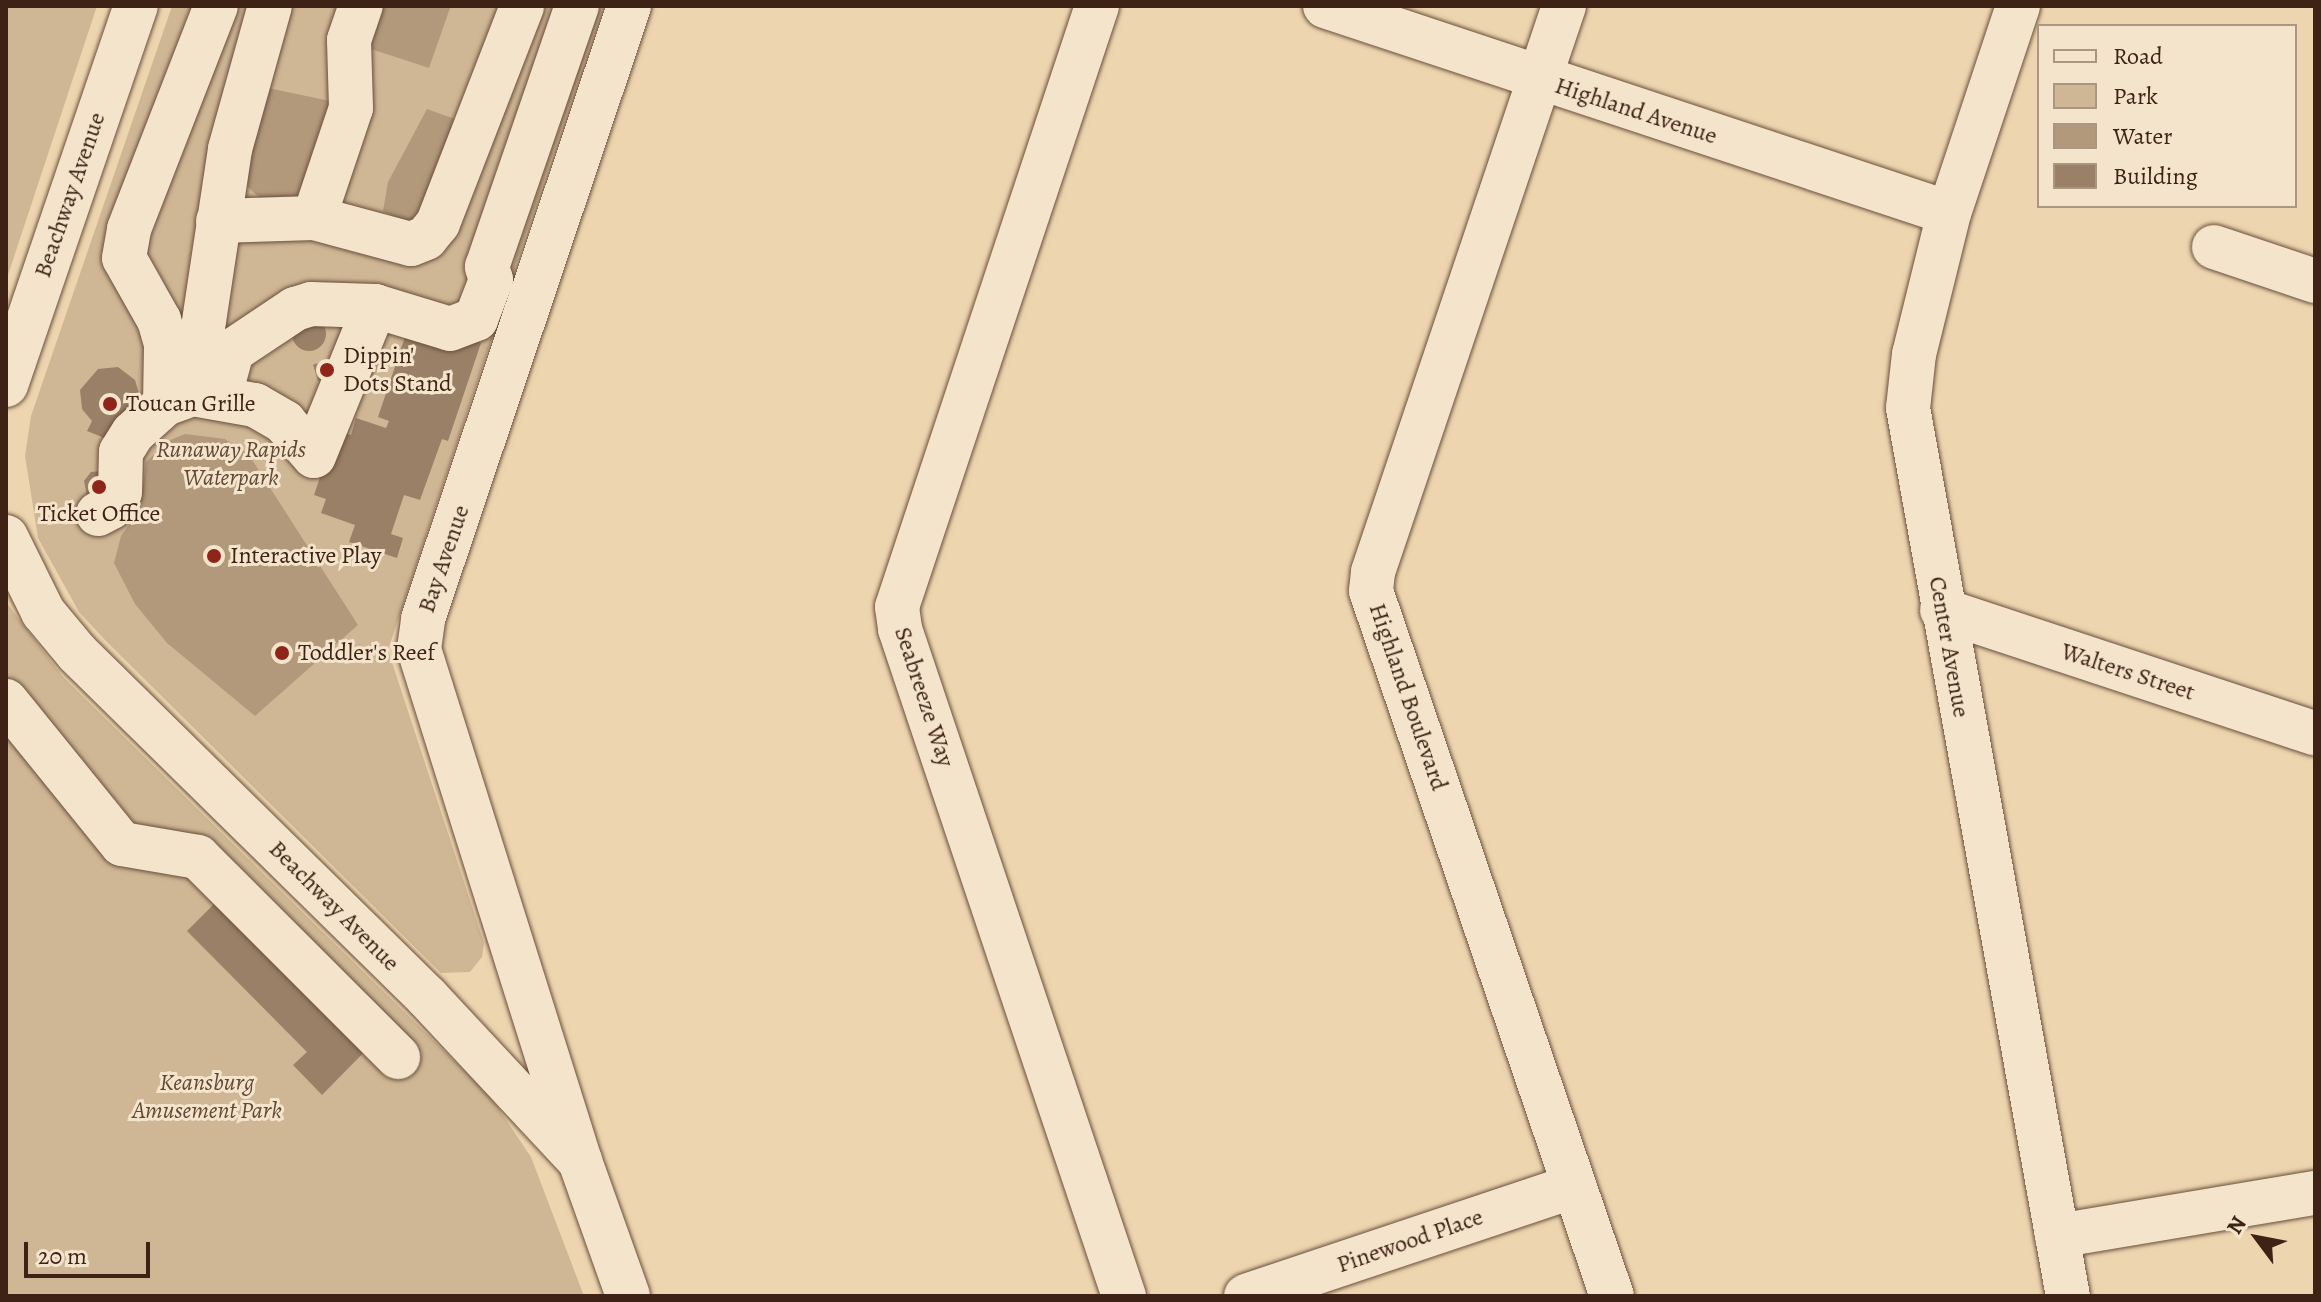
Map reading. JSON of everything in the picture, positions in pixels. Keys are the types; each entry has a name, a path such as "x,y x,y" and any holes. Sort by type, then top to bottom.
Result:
{"street":[{"name":"Beachway Avenue","path":"6,385 15,328 136,6"},
{"path":"193,393 124,258 129,229 216,6"},
{"path":"193,393 232,142 270,6"},
{"path":"314,218 351,108 349,40 361,6"},
{"path":"216,234 314,218 411,244 426,238 438,223 522,6"},
{"path":"98,514 111,507 120,492 111,453 193,393 232,351 295,309 311,304 375,306 450,329 476,319 491,280 487,267 577,6"},
{"name":"Bay Avenue","path":"580,1161 419,649 423,619 629,6"},
{"name":"Seabreeze Way","path":"1097,6 897,607 910,659 1124,1296"},
{"name":"Highland Avenue","path":"1325,6 1949,213"},
{"name":"Highland Boulevard","path":"1564,6 1373,572 1371,591 1612,1296"},
{"name":"Center Avenue","path":"2018,6 1949,213 1914,354 1908,408 2068,1296"},
{"path":"486,96 540,113"},
{"path":"173,116 232,142"},
{"path":"2214,247 2315,281"},
{"path":"193,393 255,405 284,422 314,456 375,306"},
{"name":"Beachway Avenue","path":"6,537 43,612 77,653 428,998 580,1161 628,1296"},
{"name":"Walters Street","path":"1942,610 2315,733"},
{"path":"6,701 122,844 198,857 398,1057"},
{"name":"Pinewood Place","path":"1246,1296 1574,1186"},
{"path":"2057,1236 2314,1190"}],"green space":[{"path":"6,6 97,6 6,281"},
{"name":"Runaway Rapids Waterpark","path":"172,6 602,6 388,650 484,943 482,957 470,972 441,973 105,640 79,612 38,538 25,456 31,416"},
{"name":"Keansburg Amusement Park","path":"6,602 63,677 490,1096 531,1157 584,1296 6,1296"}],"water":[{"path":"370,6 450,8 429,68 362,46"},
{"path":"263,87 335,102 309,198 264,202 246,185"},
{"path":"427,109 466,123 421,229 383,211 388,182"},
{"name":"Interactive Play","path":"185,434 225,439 249,455 358,625 255,716 167,643 135,604 114,563 121,536 140,509 146,462 168,441"}],"building":[{"path":"309,317 321,322 326,334 321,346 309,351 297,346 292,334 297,322"},
{"path":"411,319 481,343 448,441 442,439 420,500 404,495 391,534 403,538 397,558 349,542 355,525 321,513 326,499 314,495 336,430 351,435 356,418 386,428 389,421 378,417"},
{"name":"Dippin' Dots Stand","path":"335,358 340,374 318,381 313,365"},
{"name":"Toucan Grille","path":"118,367 135,380 141,400 107,439 87,431 92,421 82,409 80,390 98,369"},
{"name":"Ticket Office","path":"102,471 115,493 88,501 84,481 91,472"},
{"path":"225,893 374,1042 322,1095 293,1065 307,1052 187,931"}],"place":[{"name":"Dippin' Dots Stand","path":"327,370"},
{"name":"Toucan Grille","path":"110,404"},
{"name":"Ticket Office","path":"99,487"},
{"name":"Interactive Play","path":"214,556"},
{"name":"Toddler's Reef","path":"282,653"}]}
